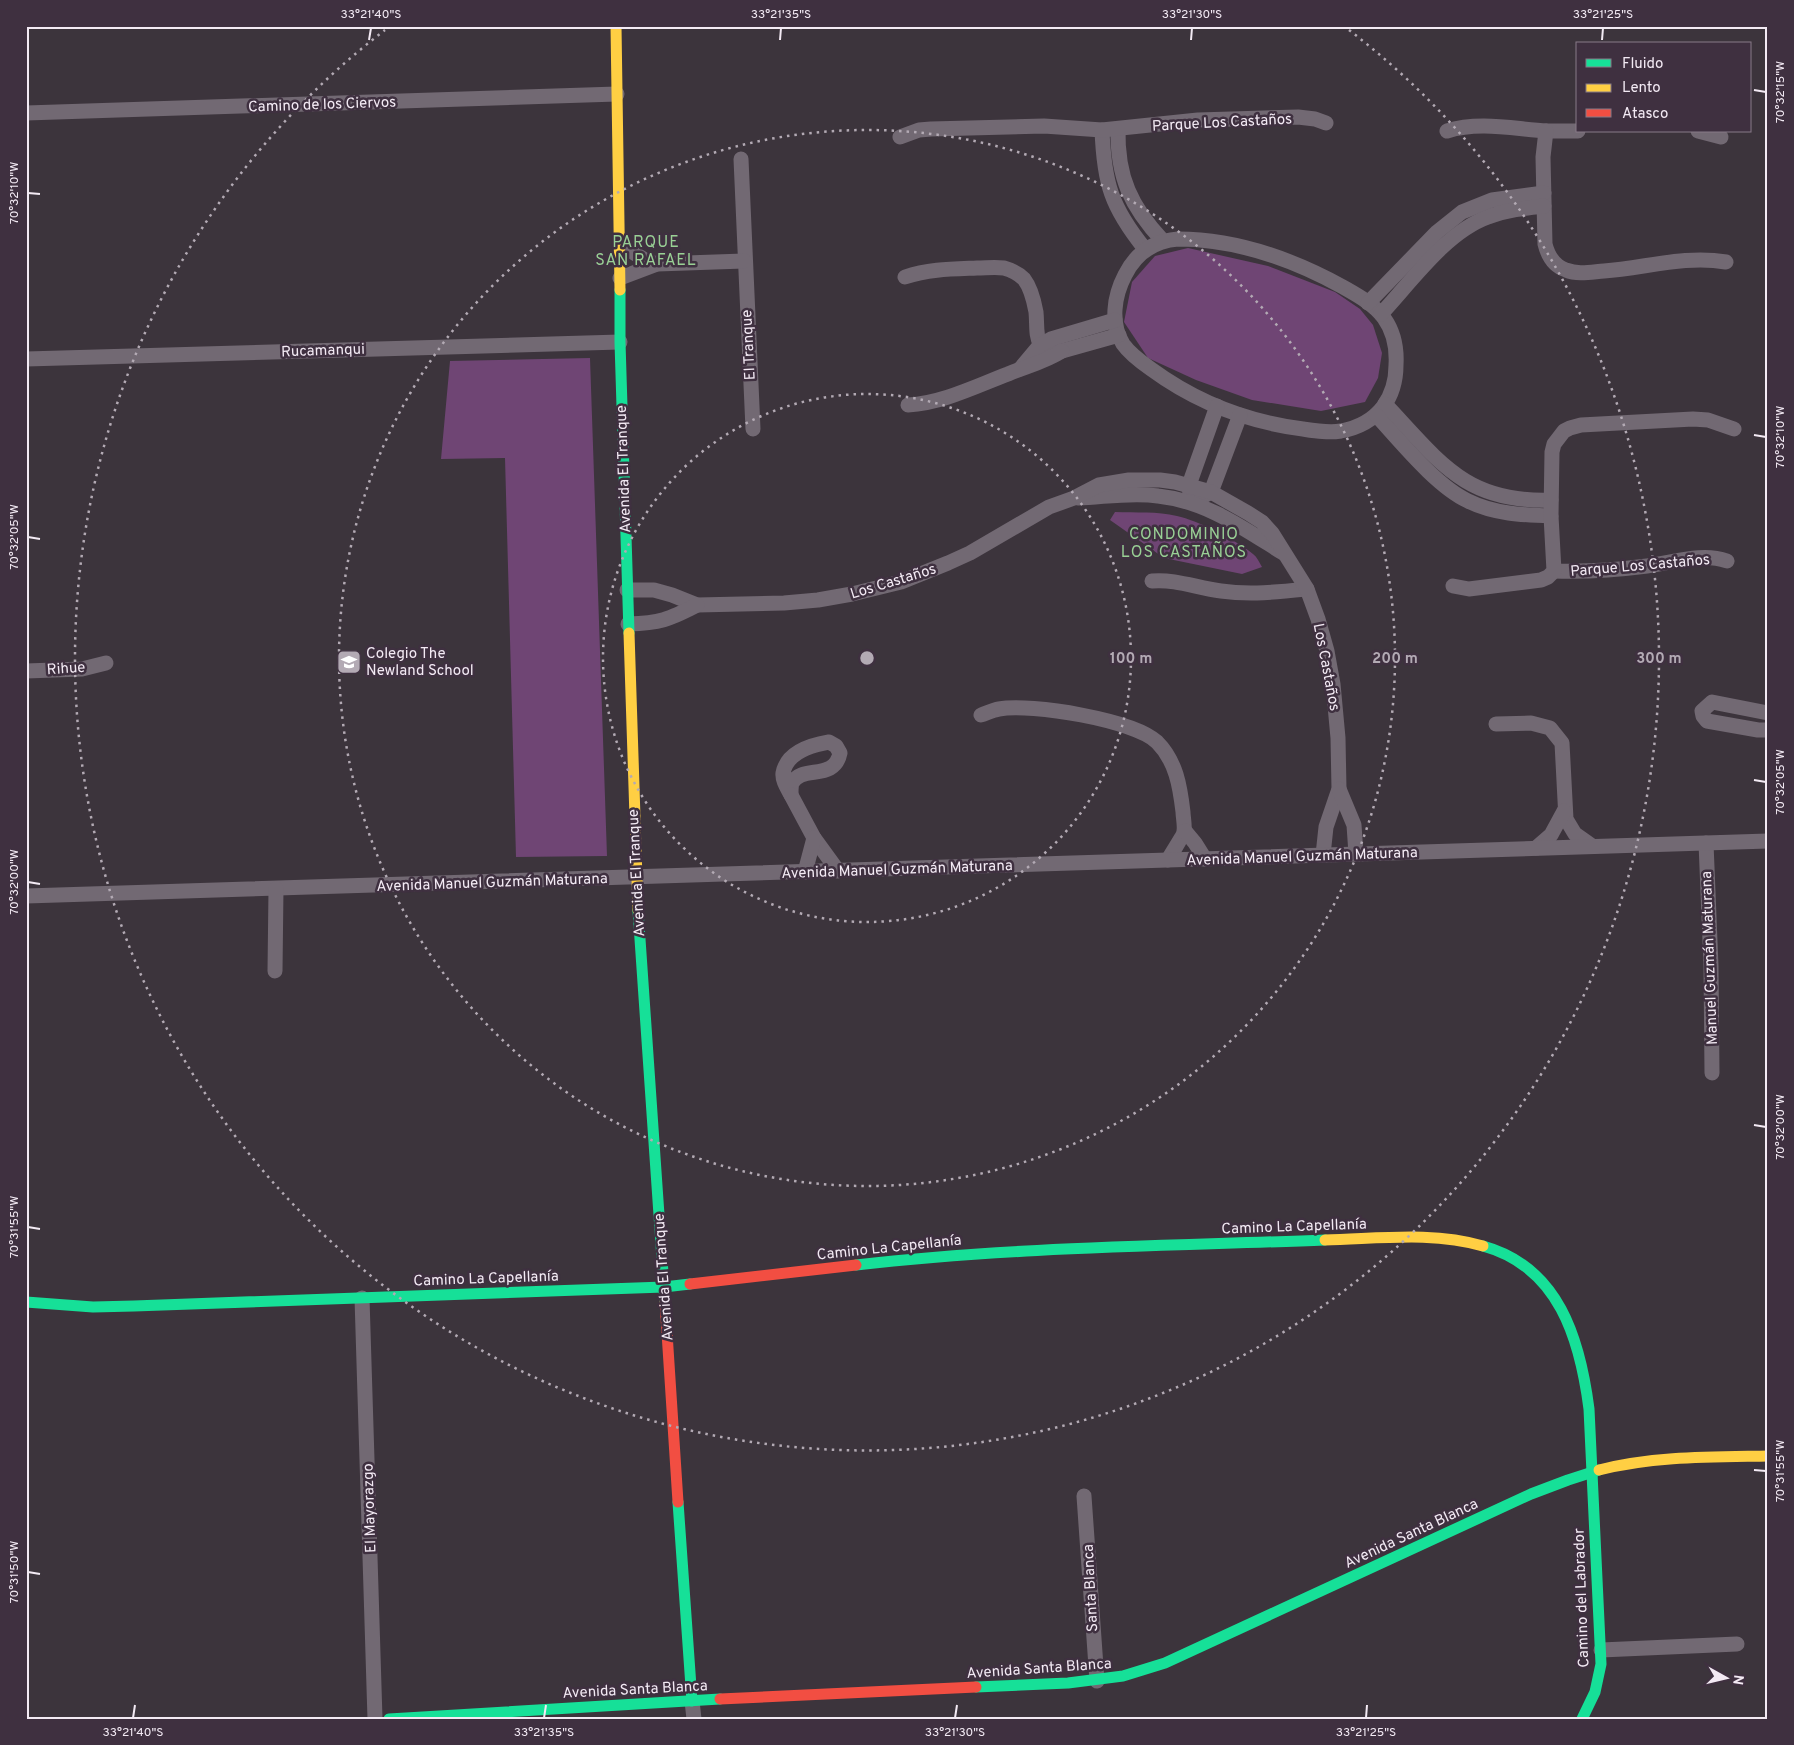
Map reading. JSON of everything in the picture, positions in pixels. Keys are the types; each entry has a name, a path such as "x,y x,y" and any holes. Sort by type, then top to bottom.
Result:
{"main road":[{"name":"Avenida El Tranque","path":"616,26 620,342 636,877 692,1701"},
{"name":"Camino La Capellanía","path":"26,1302 93,1307 664,1287 924,1257 1008,1251 1414,1238 1464,1239 1494,1248 1522,1264 1544,1285 1563,1311 1575,1337 1584,1371 1588,1399 1591,1472"},
{"name":"Avenida Santa Blanca","path":"388,1719 692,1701 1096,1681 1124,1676 1165,1663 1531,1494 1591,1472 1636,1462 1768,1456"},
{"name":"Camino del Labrador","path":"1582,1719 1595,1692 1601,1664 1591,1472"}],"street":[{"name":"Camino de los Ciervos","path":"26,113 618,94"},
{"name":"Parque Los Castaños","path":"900,137 919,130 931,129 1044,126 1102,130 1198,120 1289,117 1306,117 1326,123"},
{"path":"1447,132 1468,127 1576,131"},
{"path":"1118,129 1120,166 1128,192 1139,213 1163,241"},
{"path":"1102,130 1104,172 1111,194 1126,224 1145,249"},
{"path":"1546,131 1544,200 1547,249 1552,260 1567,271 1582,273 1618,270 1698,259 1726,262"},
{"path":"1702,132 1721,137"},
{"name":"El Tranque","path":"740,159 753,429"},
{"path":"1368,303 1436,232 1462,212 1492,200 1544,200"},
{"path":"1381,314 1440,249 1460,232 1487,217 1544,200"},
{"path":"1196,239 1242,246 1268,254 1327,278 1368,303 1381,314 1394,336 1397,358 1393,388 1380,410 1366,422 1353,428 1329,432 1277,425 1240,415 1217,406 1196,397 1157,374 1128,350 1117,327 1115,310 1120,287 1133,262 1145,249 1163,241 1196,239"},
{"path":"620,244 645,260 657,264"},
{"path":"620,278 657,264 744,261"},
{"path":"905,277 919,272 944,269 994,268 1011,270 1018,274 1028,285 1036,312 1036,334 1040,345 1049,350 1062,351"},
{"path":"1036,312 1050,328 1064,334"},
{"path":"1020,369 1040,345 1051,338 1064,334 1117,327"},
{"path":"908,405 940,400 1047,360 1062,351 1117,327"},
{"name":"Rucamanqui","path":"26,358 620,342"},
{"path":"1217,406 1188,485 1192,502 1211,492 1240,415"},
{"path":"1380,410 1467,483 1484,491 1507,498 1536,501 1551,500"},
{"path":"1380,410 1439,481 1452,492 1468,501 1492,510 1551,516"},
{"name":"Parque Los Castaños","path":"1554,572 1551,516 1552,452 1559,436 1570,428 1581,425 1693,419 1708,420 1734,429"},
{"name":"Los Castaños","path":"628,624 655,623 697,606 818,600 876,589 901,582 948,564 1049,507 1074,498 1098,485 1129,480 1160,480 1188,485 1211,492 1262,522 1279,543 1307,589 1318,619 1327,651 1333,684 1338,738 1339,789 1326,827 1323,855"},
{"name":"Los Castaños","path":"1074,498 1148,495 1192,502 1229,519 1285,554"},
{"name":"Parque Los Castaños","path":"1453,586 1475,588 1541,580 1554,572 1649,566 1704,557 1726,562"},
{"path":"1152,581 1175,581 1202,588 1246,593 1307,589"},
{"name":"Los Castaños","path":"627,590 654,590 672,595 697,606"},
{"name":"Rihue","path":"26,671 82,669 106,663"},
{"path":"1768,714 1712,702 1702,710 1703,716 1707,721 1768,730"},
{"path":"981,715 999,709 1037,709 1082,715 1144,732 1157,742 1170,759 1179,781 1184,831 1168,860"},
{"path":"1496,724 1531,723 1550,728 1562,743 1564,812 1569,826 1575,834 1592,846"},
{"name":"Los Castaños","path":"1339,789 1354,825 1356,854"},
{"path":"791,796 814,838 838,871"},
{"path":"1536,848 1551,835 1564,812"},
{"path":"1184,831 1206,859"},
{"path":"805,872 814,838"},
{"name":"Avenida Manuel Guzmán Maturana","path":"26,896 1768,841"},
{"name":"Manuel Guzmán Maturana","path":"1706,843 1711,966 1712,1073"},
{"path":"275,971 276,889"},
{"name":"El Mayorazgo","path":"362,1298 375,1719"},
{"name":"Santa Blanca","path":"1084,1496 1096,1681"},
{"path":"1600,1650 1737,1644"},
{"name":"Avenida El Tranque","path":"692,1701 694,1719"}],"shaded area":[{"path":"1188,248 1268,266 1335,292 1360,309 1373,325 1382,353 1378,378 1365,402 1321,411 1252,400 1196,380 1148,358 1124,322 1132,282 1155,256"},
{"path":"590,358 607,856 516,857 505,458 441,459 450,361"},
{"path":"1115,512 1162,513 1185,518 1238,543 1256,557 1262,567 1242,574 1164,558 1110,520"}],"traffic: fast":[{"path":"620,290 629,633"},
{"path":"638,910 665,1302"},
{"path":"856,1265 973,1254 1325,1240"},
{"path":"1483,1246 1509,1256 1530,1270 1548,1288 1572,1332 1585,1383 1589,1409 1601,1664 1595,1692 1582,1719"},
{"path":"26,1302 93,1307 134,1306 664,1287 690,1284"},
{"path":"976,1687 1068,1683 1123,1676 1165,1663 1531,1494 1599,1470"},
{"path":"678,1502 692,1701"},
{"path":"389,1719 720,1699"}],"traffic: slow":[{"path":"616,26 620,290"},
{"path":"629,633 638,910"},
{"path":"1325,1240 1424,1237 1464,1241 1483,1246"},
{"path":"1599,1470 1620,1465 1662,1460 1768,1456"}],"traffic: jam":[{"path":"690,1284 856,1265"},
{"path":"665,1302 678,1502"},
{"path":"720,1699 976,1687"}],"place":[{"name":"Colegio The Newland School","path":"349,662"}],"district":[{"name":"PARQUE SAN RAFAEL","path":"646,250"},
{"name":"CONDOMINIO LOS CASTAÑOS","path":"1184,542"}]}
